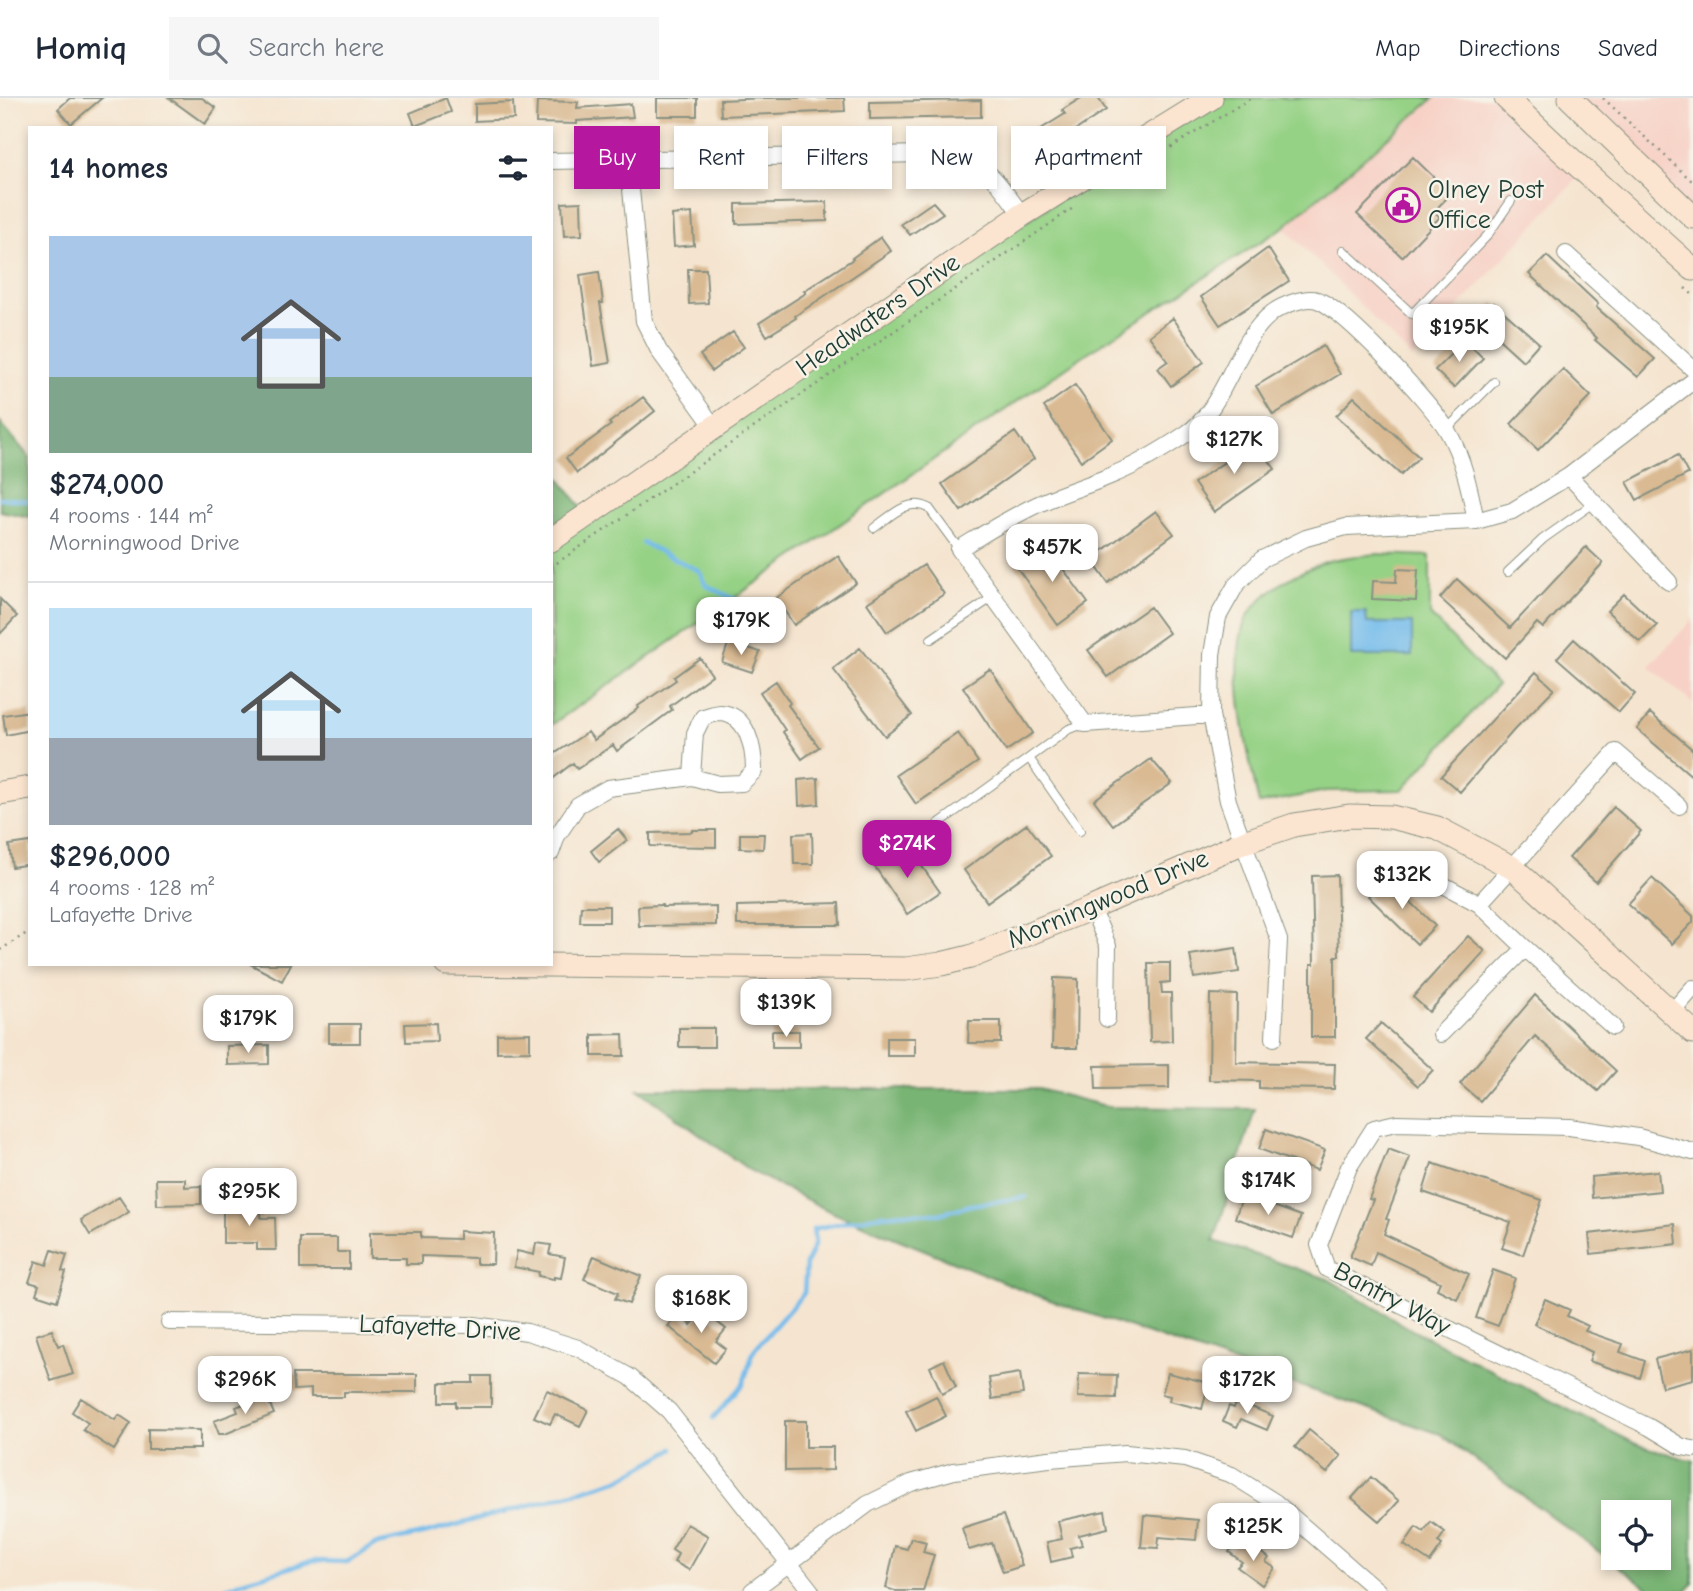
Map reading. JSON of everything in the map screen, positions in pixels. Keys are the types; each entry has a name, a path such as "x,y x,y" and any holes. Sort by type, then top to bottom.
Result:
{"street":[{"path":"1506,98 1693,269"},
{"path":"1570,98 1693,218"},
{"name":"Headwaters Drive","path":"553,539 1022,215 1207,99"},
{"path":"660,158 925,154 962,158 978,165 992,176 1022,215"},
{"path":"553,161 574,160"},
{"path":"631,189 644,321 659,351 714,427"},
{"path":"1566,254 1693,369"},
{"path":"1211,715 1085,724 959,549 1017,514 1119,472 1189,432 1201,422 1253,332 1273,312 1313,298 1329,304 1396,368 1447,429 1469,484 1476,521"},
{"path":"1274,1038 1279,940 1227,801 1211,715 1212,655 1219,617 1236,585 1262,559 1306,538 1346,527 1476,521 1512,511 1569,476 1693,381"},
{"path":"1569,476 1669,582"},
{"path":"553,847 557,836 578,805 608,788 692,777 718,784 742,783 754,771 754,751 736,718 720,713 703,717 695,733 692,777"},
{"path":"1479,904 1616,752 1679,806"},
{"path":"0,793 28,788"},
{"name":"Morningwood Drive","path":"553,965 906,969 941,964 970,957 1244,842 1294,825 1349,816 1391,817 1437,828 1513,868 1693,1032"},
{"path":"1432,879 1479,904 1613,1027"},
{"path":"1092,908 1108,946 1107,1019"},
{"path":"1441,1034 1525,947"},
{"path":"1672,1012 1693,988"},
{"name":"Bantry Way","path":"1693,1152 1638,1137 1569,1127 1396,1123 1374,1128 1349,1167 1319,1245 1327,1269 1649,1427 1682,1447 1693,1449"},
{"name":"Lafayette Drive","path":"169,1322 474,1325 527,1332 584,1350 619,1370 660,1402 811,1591"},
{"path":"752,1591 868,1504 893,1490 933,1475 1096,1454 1151,1454 1185,1459 1212,1467 1275,1502 1378,1591"}],"lane":[{"path":"1343,250 1412,314 1487,236 1511,201"},
{"path":"1447,429 1494,382"},
{"path":"1508,572 1544,539 1594,503"},
{"path":"874,528 906,506 922,504 929,508 959,549"},
{"path":"931,639 993,597"},
{"path":"937,824 1069,729 1085,724"},
{"path":"1029,758 1080,831"}],"path":[{"path":"1166,150 1251,98"},
{"path":"1603,98 1693,182"},
{"path":"553,566 1078,204"},
{"path":"0,950 28,931"}],"shaded area":[{"path":"1434,98 1506,98 1584,171 1412,358 1284,227"},
{"path":"1570,98 1693,98 1693,217"},
{"path":"1693,619 1693,704 1649,666"}],"green space":[{"path":"1211,98 1434,98 1284,227 1087,353 553,724 553,539 1075,189 1166,189 1166,128"},
{"path":"0,422 28,456 28,517 0,511"},
{"path":"553,470 587,515 553,539"},
{"path":"1376,554 1430,556 1430,615 1497,685 1402,790 1325,791 1259,804 1245,735 1239,680 1242,632 1249,614 1273,589 1306,570 1328,561"},
{"path":"638,1089 1039,1089 1110,1107 1255,1109 1214,1241 1328,1279 1414,1331 1636,1444 1693,1459 1693,1584 1686,1591 1652,1591 1624,1570 1671,1570 1671,1500 1601,1500 1601,1553 1440,1434 1038,1296 831,1212 749,1170"}],"water":[{"path":"1351,612 1366,612 1367,623 1412,623 1412,656 1351,656"}],"building":[{"path":"70,98 102,98 71,124 58,109"},
{"path":"169,98 202,98 216,108 205,124"},
{"path":"446,98 451,112 415,126 410,113"},
{"path":"657,98 697,98 697,116 657,116"},
{"path":"844,98 845,111 721,116 720,100"},
{"path":"1081,98 1098,98 1106,110 1082,126 1046,126 1065,114 1062,110"},
{"path":"981,100 981,117 870,119 870,102"},
{"path":"537,101 578,102 577,108 631,104 633,117 577,121 577,124 536,123"},
{"path":"513,102 514,119 475,121 475,104"},
{"name":"Olney Post Office","path":"1413,157 1451,194 1434,211 1440,217 1402,257 1357,214"},
{"path":"581,202 582,235 564,236 562,203"},
{"path":"827,202 827,221 736,224 736,204"},
{"path":"933,202 943,213 910,235 901,224"},
{"path":"692,213 694,245 674,247 672,215"},
{"path":"881,237 891,251 767,336 759,323 806,293 804,291"},
{"path":"1268,248 1289,281 1220,325 1201,297"},
{"path":"1547,256 1598,304 1596,307 1655,359 1638,377 1595,340 1597,338 1529,274"},
{"path":"688,269 706,269 708,303 689,304"},
{"path":"599,272 603,303 600,303 610,363 593,366 580,275"},
{"path":"1494,303 1539,343 1523,361 1478,320"},
{"path":"1173,318 1204,362 1171,386 1158,368 1168,361 1149,336"},
{"path":"733,332 744,347 712,371 700,355"},
{"path":"1465,340 1483,358 1454,388 1435,370"},
{"path":"1323,346 1340,374 1273,415 1256,386"},
{"path":"1563,369 1591,396 1538,450 1511,424"},
{"path":"1075,385 1112,439 1081,461 1044,407"},
{"path":"643,397 655,411 577,473 566,458"},
{"path":"1354,397 1419,457 1401,475 1336,416"},
{"path":"1015,432 1034,459 961,511 942,484"},
{"path":"1255,441 1275,469 1214,512 1194,483"},
{"path":"1678,455 1688,474 1637,500 1627,482"},
{"path":"1156,511 1174,534 1108,583 1091,559"},
{"path":"1045,544 1088,603 1058,625 1015,565"},
{"path":"1586,547 1603,563 1543,628 1537,623 1505,658 1440,598 1457,579 1510,628"},
{"path":"838,556 856,583 794,625 776,598"},
{"path":"924,565 944,594 887,632 867,603"},
{"path":"1397,569 1418,570 1416,601 1372,599 1373,581 1396,582"},
{"path":"1624,594 1657,625 1640,642 1607,611"},
{"path":"0,599 17,616 0,634"},
{"path":"1150,607 1169,633 1108,677 1088,650"},
{"path":"1574,639 1635,694 1619,712 1557,658"},
{"path":"729,641 760,652 752,672 722,662"},
{"path":"860,648 912,715 885,736 833,669"},
{"path":"700,658 712,675 670,706 672,710 617,751 613,745 577,769 573,763 553,778 553,755 588,732 594,740 676,680 674,677"},
{"path":"990,669 1033,733 1006,751 963,687"},
{"path":"1536,672 1554,689 1460,792 1441,776"},
{"path":"776,681 790,703 788,705 819,747 802,759 760,692"},
{"path":"28,711 28,730 6,735 3,715"},
{"path":"1650,713 1693,750 1693,777 1637,729"},
{"path":"958,733 978,762 916,804 896,775"},
{"path":"1151,759 1172,783 1113,825 1094,800"},
{"path":"818,778 819,804 799,806 798,780"},
{"path":"1614,807 1641,831 1596,882 1569,858"},
{"path":"1027,824 1051,856 987,902 964,870"},
{"path":"618,829 627,840 599,862 591,851"},
{"path":"716,830 716,847 650,846 650,833"},
{"path":"812,833 813,864 794,864 793,834"},
{"path":"740,834 764,834 763,849 740,848"},
{"path":"28,842 28,864 12,867 9,845"},
{"path":"907,845 940,892 907,914 875,867"},
{"path":"1337,875 1339,956 1335,956 1335,1037 1311,1037 1311,964 1314,964 1312,876"},
{"path":"1387,878 1435,926 1417,944 1368,896"},
{"path":"1652,878 1693,916 1693,922 1672,944 1628,904"},
{"path":"839,903 840,925 737,925 737,906"},
{"path":"581,906 609,906 609,922 580,922"},
{"path":"638,906 716,906 716,925 639,926"},
{"path":"1468,936 1485,951 1429,1012 1413,997"},
{"path":"1236,948 1239,972 1194,978 1190,955"},
{"path":"1148,963 1170,963 1170,982 1161,983 1162,993 1171,993 1172,1041 1150,1042"},
{"path":"254,966 290,966 282,981"},
{"path":"1054,978 1078,979 1077,1048 1052,1048"},
{"path":"1210,994 1237,995 1236,1062 1335,1064 1334,1089 1259,1088 1259,1081 1209,1080"},
{"path":"1535,995 1616,1071 1598,1091 1535,1036 1480,1101 1460,1084"},
{"path":"969,1021 1001,1021 1001,1043 968,1043"},
{"path":"436,1023 437,1041 406,1042 405,1024"},
{"path":"1381,1023 1433,1070 1418,1086 1366,1039"},
{"path":"329,1024 360,1024 360,1043 329,1043"},
{"path":"679,1028 714,1028 714,1047 679,1047"},
{"path":"772,1031 799,1031 799,1047 772,1047"},
{"path":"530,1033 530,1051 497,1052 497,1034"},
{"path":"623,1034 624,1056 592,1056 592,1035"},
{"path":"887,1038 915,1038 915,1056 887,1056"},
{"path":"269,1045 269,1064 227,1065 227,1046"},
{"path":"1169,1065 1169,1088 1096,1089 1095,1066"},
{"path":"1266,1129 1325,1150 1317,1170 1259,1149"},
{"path":"1388,1149 1410,1157 1386,1219 1389,1220 1384,1234 1469,1274 1457,1299 1437,1289 1440,1282 1376,1252 1371,1266 1350,1257 1373,1200 1369,1199"},
{"path":"1432,1163 1542,1200 1523,1255 1502,1248 1511,1222 1423,1192"},
{"path":"1658,1171 1660,1191 1592,1198 1591,1177"},
{"path":"156,1179 185,1179 185,1187 201,1186 201,1204 157,1205"},
{"path":"1243,1195 1301,1216 1293,1238 1235,1218"},
{"path":"119,1197 129,1212 90,1235 81,1220"},
{"path":"240,1205 261,1205 261,1218 275,1218 276,1250 257,1250 257,1243 223,1243 223,1211 240,1211"},
{"path":"1675,1224 1677,1244 1591,1254 1589,1234"},
{"path":"459,1231 494,1233 493,1264 476,1264 476,1258 421,1256 421,1264 406,1264 406,1258 370,1258 370,1232 421,1232 421,1238 459,1239"},
{"path":"300,1238 337,1238 337,1252 349,1252 349,1269 300,1269"},
{"path":"536,1243 551,1245 549,1254 565,1257 561,1278 538,1276 539,1272 514,1267 517,1251 534,1255"},
{"path":"52,1250 67,1255 62,1271 66,1272 57,1301 36,1294 39,1285 29,1282 36,1261 47,1265"},
{"path":"594,1256 641,1276 629,1304 615,1299 618,1293 584,1279"},
{"path":"1493,1270 1515,1278 1498,1326 1476,1318"},
{"path":"1545,1299 1570,1310 1567,1316 1588,1326 1585,1331 1623,1344 1620,1352 1645,1361 1640,1378 1589,1361 1592,1352 1534,1324"},
{"path":"678,1314 691,1325 699,1316 705,1321 709,1316 726,1329 716,1341 726,1349 714,1363 668,1326"},
{"path":"52,1330 58,1346 63,1344 73,1374 51,1381 36,1335"},
{"path":"1693,1349 1693,1379 1662,1387 1655,1359"},
{"path":"944,1360 956,1387 942,1394 930,1367"},
{"path":"1020,1373 1023,1394 992,1399 989,1378"},
{"path":"1168,1373 1209,1383 1202,1409 1169,1401 1170,1396 1162,1394"},
{"path":"293,1374 417,1374 417,1392 344,1392 344,1397 311,1397 311,1389 294,1390"},
{"path":"1079,1374 1117,1375 1116,1398 1078,1397"},
{"path":"473,1376 491,1376 491,1407 456,1407 456,1402 440,1402 440,1383 473,1383"},
{"path":"547,1390 588,1410 580,1426 555,1414 550,1424 534,1417"},
{"path":"266,1395 274,1414 219,1434 214,1421 238,1412 236,1407"},
{"path":"936,1396 946,1416 916,1431 906,1411"},
{"path":"81,1398 115,1420 119,1415 131,1423 114,1450 83,1430 88,1423 72,1412"},
{"path":"1237,1401 1273,1416 1267,1430 1241,1419 1237,1427 1223,1421 1229,1406 1234,1408"},
{"path":"785,1421 806,1421 806,1447 833,1447 833,1470 785,1471"},
{"path":"148,1429 200,1430 200,1449 148,1449"},
{"path":"1309,1430 1341,1456 1327,1473 1295,1447"},
{"path":"1371,1477 1399,1501 1380,1522 1352,1498"},
{"path":"1105,1511 1108,1528 1079,1535 1082,1545 1070,1548 1072,1557 1051,1562 1047,1542 1062,1539 1058,1521"},
{"path":"1003,1515 1022,1566 1003,1572 992,1543 969,1550 962,1528"},
{"path":"1144,1515 1198,1520 1196,1540 1159,1537 1158,1548 1141,1547"},
{"path":"1431,1522 1445,1532 1438,1542 1442,1545 1430,1562 1404,1545 1416,1527 1424,1532"},
{"path":"687,1524 708,1536 689,1570 674,1562 678,1554 672,1550"},
{"path":"911,1538 926,1542 923,1552 934,1555 923,1591 895,1591 886,1588 895,1546 907,1549"},
{"path":"1237,1542 1249,1551 1253,1546 1269,1558 1266,1562 1275,1568 1262,1585 1237,1567 1242,1562 1229,1552"}],"waterway":[{"path":"0,498 28,501"},
{"path":"643,543 699,571 706,585 746,605"},
{"path":"713,1418 743,1384 754,1350 804,1293 806,1264 815,1243 813,1229 875,1216 903,1213 939,1214 971,1205 1026,1197"},
{"path":"220,1591 240,1582 313,1561 347,1562 377,1544 427,1533 623,1478 673,1449"}],"place":[{"name":"Olney Post Office","path":"1403,205"}]}
